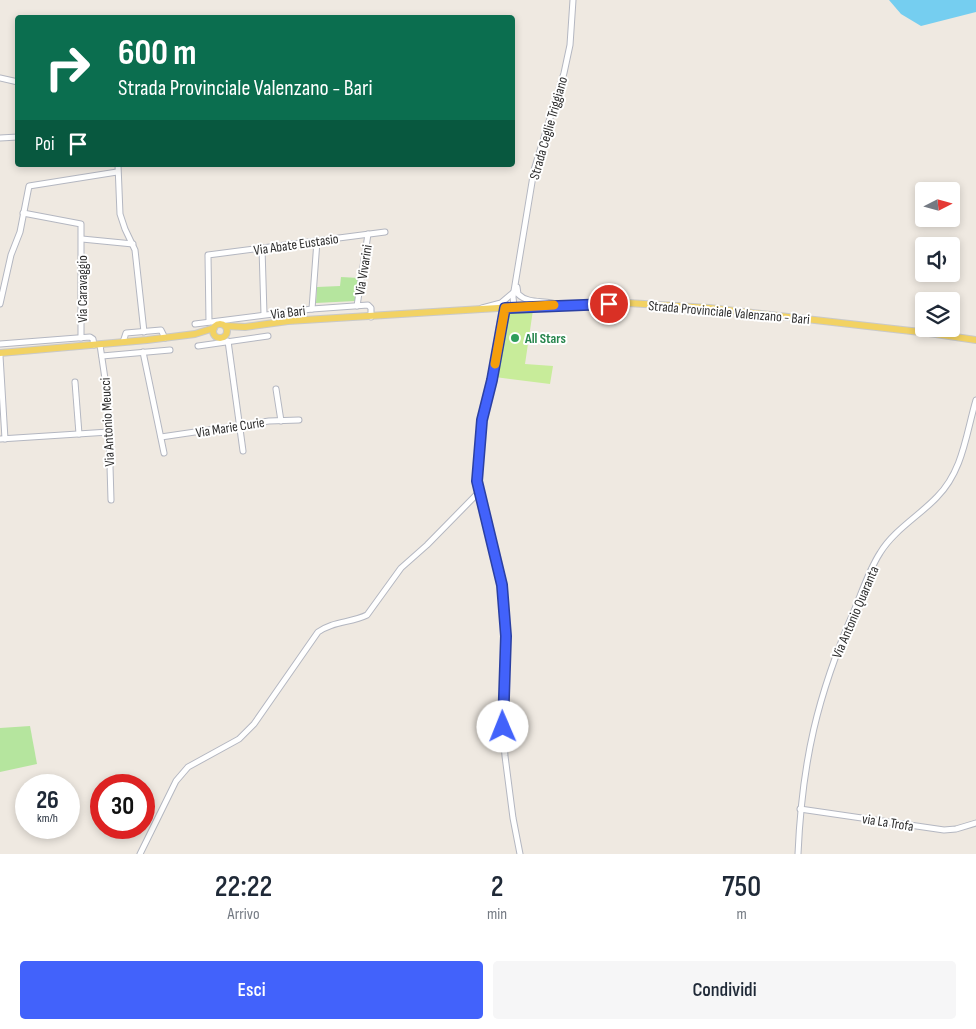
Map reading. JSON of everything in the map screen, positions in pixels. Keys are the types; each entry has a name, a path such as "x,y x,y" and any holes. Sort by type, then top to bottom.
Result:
{"main road":[{"name":"Strada Provinciale Valenzano - Bari","path":"422,313 514,307 628,303 701,307 929,332 976,340"},
{"name":"Via Bari","path":"0,354 166,338 196,334 219,325 245,327 288,322 422,313"},
{"path":"219,325 223,338"},
{"path":"219,325 223,338"},
{"name":"Via Bari","path":"196,334 223,338 245,327"}],"street":[{"name":"Strada Ceglie Triggiano","path":"514,307 534,170 566,64 573,0"},
{"path":"0,78 15,81"},
{"path":"0,138 15,137"},
{"path":"118,167 122,222 133,244 144,332"},
{"path":"0,304 11,255 20,232 29,186 117,172"},
{"name":"Via Caravaggio","path":"23,213 82,224 82,338"},
{"name":"Via Abate Eustasio","path":"209,322 208,255 385,232"},
{"name":"Via Vivarini","path":"357,306 368,234"},
{"name":"Via Caravaggio","path":"82,240 133,244"},
{"path":"312,309 318,241"},
{"path":"262,248 264,314"},
{"path":"476,310 501,303 516,293 527,300 549,300 559,305"},
{"path":"357,306 370,305 371,316"},
{"name":"Via Bari","path":"195,324 209,322 219,325 264,314 357,306"},
{"path":"342,307 343,318"},
{"path":"505,308 492,380 479,436 477,481 502,585 506,636 502,722 513,818 520,854"},
{"name":"Via Bari","path":"125,342 126,333 161,330 166,338"},
{"name":"Via Bari","path":"198,346 223,338 268,336"},
{"path":"0,344 92,337 97,345"},
{"path":"223,338 243,451"},
{"path":"147,340 146,352 164,453"},
{"path":"125,342 129,353"},
{"name":"Via Antonio Meucci","path":"97,345 102,356 107,393 111,500"},
{"path":"102,356 170,350"},
{"path":"0,354 2,439 109,432"},
{"path":"75,382 79,434"},
{"path":"276,389 280,421"},
{"name":"Via Antonio Quaranta","path":"798,854 800,809 808,747 815,718 843,637 867,580 886,544 938,497 958,467 976,400"},
{"name":"Via Marie Curie","path":"161,437 269,421 299,420"},
{"path":"140,854 176,781 188,767 239,739 264,710 318,632 327,625 368,615 396,573 479,492"},
{"name":"via La Trofa","path":"800,809 944,830 976,823"}],"green space":[{"path":"341,277 359,278 355,301 316,303 317,287 340,286"},
{"name":"All Stars","path":"533,310 525,364 553,366 550,384 495,377 505,313"},
{"path":"30,726 37,764 0,772 0,728"}],"water":[{"path":"889,0 976,0 976,12 921,26 901,14"}],"slow traffic":[{"path":"495,364 505,308 554,305"}],"place":[{"name":"All Stars","path":"515,338"}],"route":[{"path":"503,727 506,636 502,585 477,481 479,436 489,396 502,318 505,308 609,304"}]}
